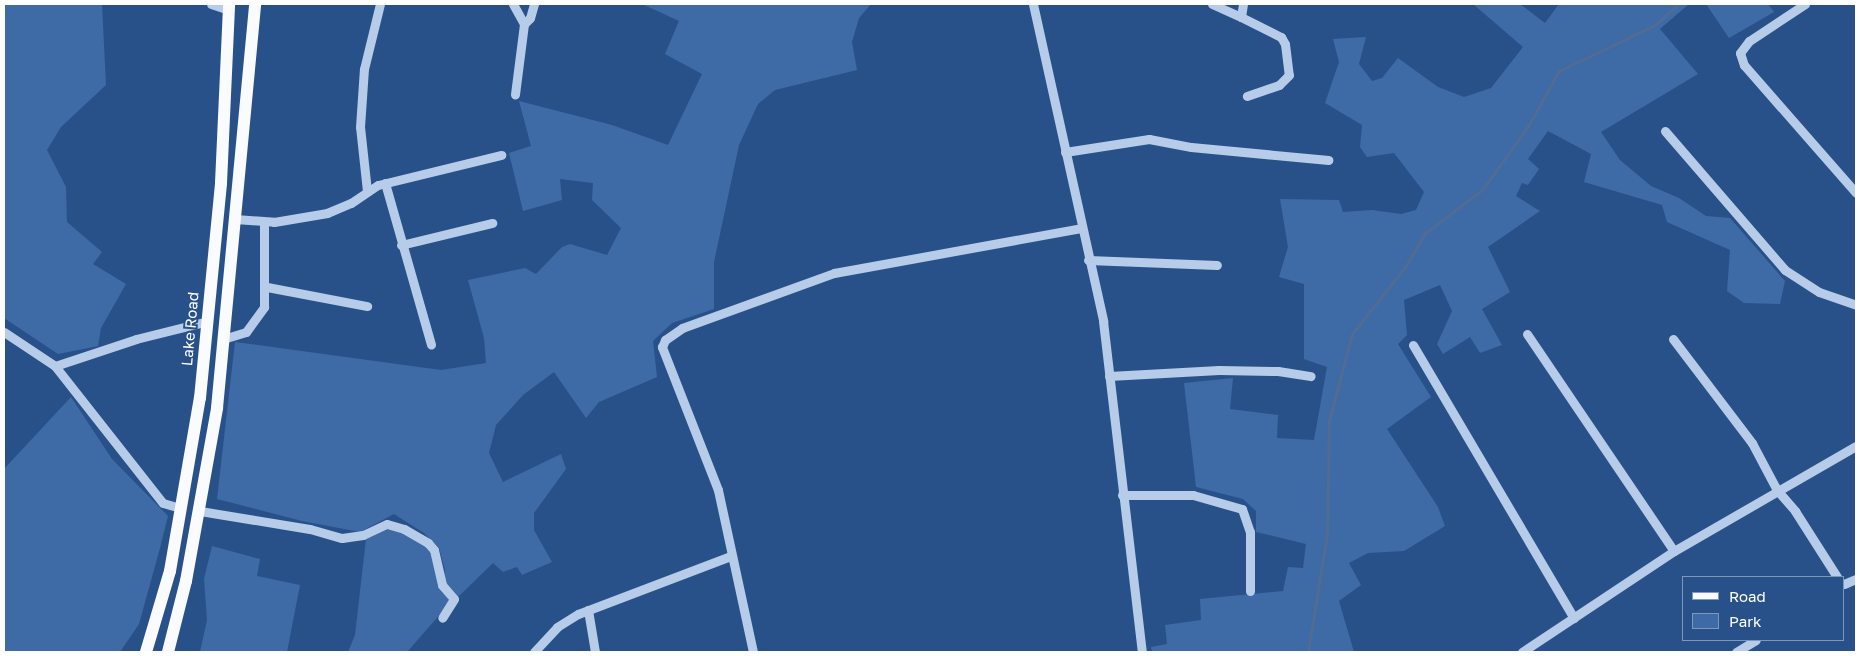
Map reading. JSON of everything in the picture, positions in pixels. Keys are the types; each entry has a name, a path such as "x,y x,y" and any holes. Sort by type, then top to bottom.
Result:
{"main road":[{"path":"168,652 200,511 217,408 255,4"},
{"name":"Lake Road","path":"146,652 170,571 200,398 221,183 229,7"}],"street":[{"path":"211,4 229,7"},
{"path":"367,191 360,127 364,69 380,4"},
{"path":"513,4 524,24 515,94"},
{"path":"524,24 530,18 534,4"},
{"path":"1033,4 1103,321 1142,652"},
{"path":"1212,4 1280,37 1287,50 1289,75 1286,79 1270,89 1247,96"},
{"path":"1240,17 1243,4"},
{"path":"1805,4 1749,41 1740,53 1744,64 1856,193"},
{"path":"1665,131 1785,270 1819,292 1856,305"},
{"path":"1065,152 1149,139 1191,147 1328,160"},
{"path":"235,219 264,222 327,213 351,203 367,191 385,183 501,155"},
{"path":"385,183 401,245 431,344"},
{"path":"224,340 246,332 254,325 264,307 267,287 264,222"},
{"path":"401,245 492,223"},
{"path":"754,652 731,556 718,490 662,346 669,337 752,301 834,273 1081,228"},
{"path":"1088,260 1217,265"},
{"path":"267,287 368,306"},
{"path":"55,366 136,339 208,321"},
{"path":"4,332 55,366 163,503 180,508"},
{"path":"1528,334 1674,551"},
{"path":"1673,339 1752,443 1777,490 1795,511 1836,576"},
{"path":"1413,344 1574,618"},
{"path":"1109,376 1219,370 1278,371 1312,376"},
{"path":"1522,652 1674,551 1856,446"},
{"path":"1122,495 1193,495 1242,509 1250,532 1250,591"},
{"path":"200,511 310,529 342,538 363,535 385,524 399,526 424,540 434,550 442,585 453,595 454,602 442,618"},
{"path":"534,652 556,627 588,610 731,556"},
{"path":"588,610 595,652"},
{"path":"1736,652 1754,641"}],"green space":[{"path":"102,4 106,85 61,127 47,150 66,187 67,222 102,252 93,264 126,284 101,328 98,346 58,354 4,318 4,5"},
{"path":"642,4 871,4 859,18 852,42 857,70 775,90 758,104 739,145 714,262 714,309 672,323 653,341 657,377 599,402 586,418 554,372 523,395 496,425 489,453 503,482 561,454 566,469 534,513 534,530 552,562 522,575 517,567 503,572 493,563 458,597 444,582 445,570 439,548 424,533 394,514 360,532 302,521 217,499 235,342 441,370 486,363 484,338 468,280 525,268 536,274 562,247 570,244 607,255 621,228 592,200 593,183 560,179 562,200 523,211 509,153 531,146 519,101 612,125 668,145 702,74 665,54 679,21"},
{"path":"1473,4 1520,4 1545,23 1559,4 1689,4 1660,29 1698,74 1601,132 1620,160 1651,186 1679,198 1706,216 1730,218 1785,281 1780,304 1744,303 1727,291 1730,250 1667,222 1662,205 1584,182 1591,154 1548,131 1528,159 1539,169 1528,185 1522,183 1516,196 1540,211 1488,247 1510,292 1482,309 1502,345 1480,353 1470,337 1443,354 1437,344 1452,311 1440,285 1404,300 1407,335 1398,344 1431,397 1387,429 1438,507 1445,526 1404,551 1368,553 1349,563 1361,585 1339,601 1354,652 1152,652 1151,647 1167,644 1165,625 1201,620 1200,599 1283,591 1288,567 1303,568 1306,544 1256,532 1256,511 1243,499 1196,487 1184,383 1233,378 1230,409 1278,415 1277,438 1314,440 1327,367 1304,359 1304,284 1279,277 1288,247 1280,199 1339,200 1343,212 1372,210 1401,214 1416,210 1424,192 1394,153 1367,157 1360,147 1362,125 1325,103 1339,62 1333,39 1366,37 1359,64 1372,81 1382,78 1398,58 1438,87 1464,97 1491,88 1523,47"},
{"path":"1706,4 1768,4 1774,12 1729,38"},
{"path":"71,397 112,459 168,516 160,548 139,624 120,652 4,652 4,469"},
{"path":"389,529 399,530 428,547 450,603 407,652 348,652 355,635 366,539"},
{"path":"212,546 260,559 257,576 300,585 287,652 200,652 207,620 204,579"}],"waterway":[{"path":"1308,652 1327,533 1329,421 1352,334 1407,264 1424,234 1483,189 1528,126 1559,71 1655,25 1678,4"}]}
